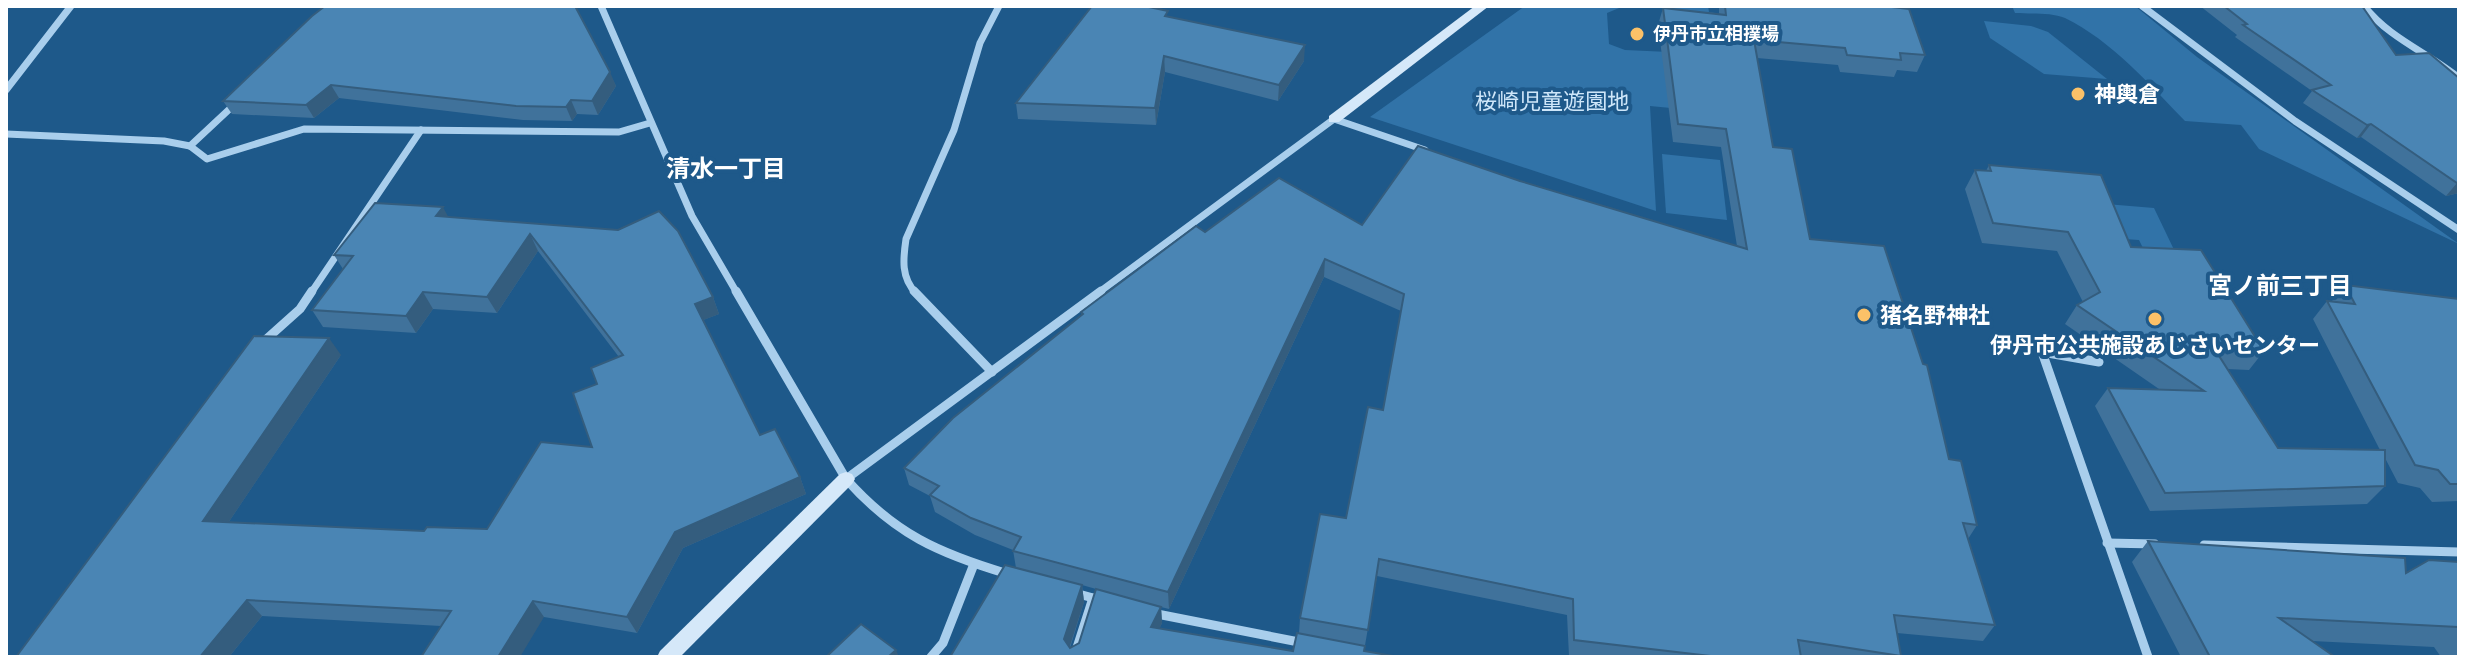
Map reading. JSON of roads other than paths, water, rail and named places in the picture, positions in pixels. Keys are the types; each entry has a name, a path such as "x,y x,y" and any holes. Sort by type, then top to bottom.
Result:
{"street":[{"path":"6,90 71,6"},
{"path":"601,6 692,216 846,479 876,512 913,536 974,564 1020,577"},
{"path":"992,372 906,283 903,258 906,239 954,130 980,43 999,6"},
{"path":"667,657 846,479 1483,6"},
{"path":"2142,6 2295,121 2459,230"},
{"path":"2364,6 2381,27 2442,64 2459,78"},
{"path":"190,146 246,93"},
{"path":"1334,119 1432,152"},
{"path":"6,134 164,141 190,146 207,159 304,129 619,132 650,123"},
{"path":"255,350 300,309 421,130"},
{"path":"2099,362 2042,352 2148,657"},
{"path":"2107,543 2170,544"},
{"path":"2186,545 2459,552"},
{"path":"931,657 943,643 974,564"},
{"path":"1064,590 1121,605"},
{"path":"1074,657 1093,598"},
{"path":"1135,608 1322,647"}],"place":[{"name":"伊丹市立相撲場","path":"1637,34"},
{"name":"神輿倉","path":"2078,94"},
{"name":"猪名野神社","path":"1864,315"},
{"name":"伊丹市公共施設あじさいセンター","path":"2155,319"}],"district":[{"name":"清水一丁目","path":"726,169"},
{"name":"宮ノ前三丁目","path":"2280,286"}],"park label":[{"name":"桜崎児童遊園地","path":"1552,101"}]}
